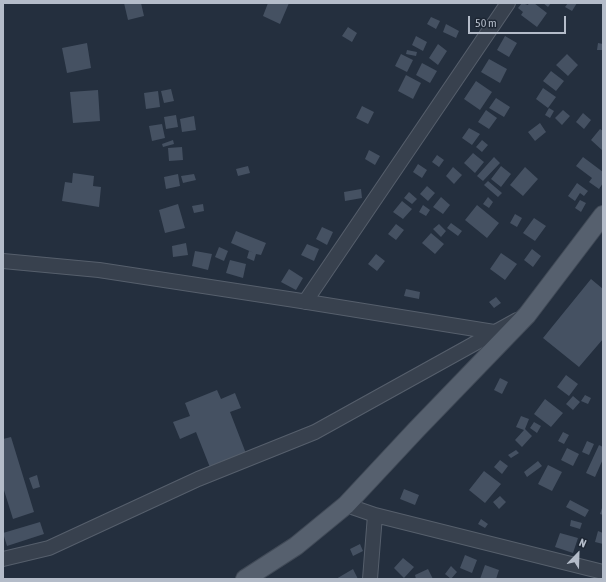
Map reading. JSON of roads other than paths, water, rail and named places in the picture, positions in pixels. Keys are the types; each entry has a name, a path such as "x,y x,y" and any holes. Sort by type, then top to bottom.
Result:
{"main road":[{"path":"245,579 296,546 346,505 526,315 603,215"}],"street":[{"path":"305,302 508,3"},
{"path":"3,261 99,270 494,332"},
{"path":"3,559 49,548 198,479 315,432 526,315"},
{"path":"346,505 374,515 603,572"},
{"path":"370,579 374,515"}]}
